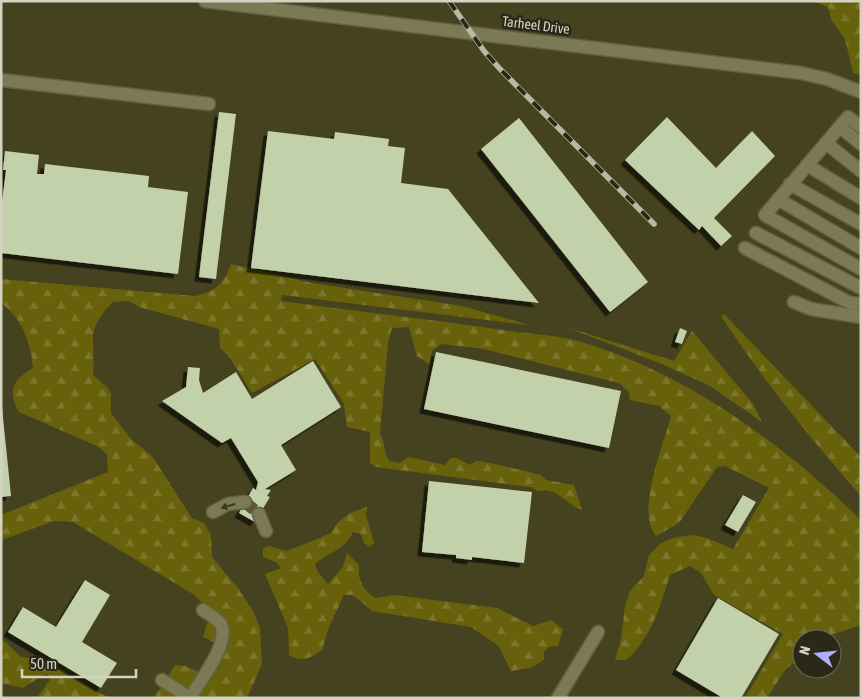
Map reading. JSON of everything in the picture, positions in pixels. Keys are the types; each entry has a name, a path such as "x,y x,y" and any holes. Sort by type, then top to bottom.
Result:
{"street":[{"name":"Tarheel Drive","path":"206,1 801,73 827,79 861,92"},
{"path":"1,80 209,104"},
{"path":"861,127 848,117 764,215 861,268"},
{"path":"840,127 861,144"},
{"path":"826,143 861,171"},
{"path":"807,166 861,198"},
{"path":"790,184 861,224"},
{"path":"778,199 861,248"},
{"path":"756,233 861,288"},
{"path":"745,248 850,303 861,304"},
{"path":"794,302 811,310 861,317"},
{"path":"213,512 228,504 245,502"},
{"path":"259,514 264,522 266,532"},
{"path":"162,680 190,698 220,648 223,635 220,623 203,610"},
{"path":"558,698 598,632"}],"green space":[{"path":"812,1 861,1 861,75 853,73 845,39 831,19 828,7"},
{"path":"231,264 312,283 462,306 529,325 282,295 281,301 575,340 624,357 698,393 767,439 800,465 861,520 861,625 842,631 842,629 792,629 792,664 785,670 767,698 745,698 783,634 714,595 701,573 690,566 670,575 649,632 635,651 626,660 615,660 621,640 625,606 630,591 644,576 649,555 660,544 673,538 692,535 707,538 733,549 769,488 725,466 717,467 679,523 656,536 650,525 648,511 650,495 671,416 659,406 630,400 629,392 619,383 484,349 441,344 432,351 429,364 417,356 409,327 392,328 388,343 380,434 389,461 400,463 409,457 445,465 451,458 457,458 470,465 481,461 541,475 546,480 574,485 582,510 550,491 538,491 530,487 376,467 370,463 370,432 347,427 344,404 315,359 252,393 228,355 220,348 219,329 139,307 129,301 113,302 104,312 95,328 93,336 93,375 108,388 111,394 111,413 131,439 152,456 192,518 204,523 211,535 212,557 238,588 253,611 260,628 262,664 247,698 154,698 175,665 185,666 202,673 218,644 203,637 206,626 214,614 193,594 73,522 54,521 1,540 1,515 108,472 107,454 97,446 19,412 13,397 14,386 21,377 33,368 32,359 28,340 20,324 15,316 1,303 1,279 195,296 208,292 218,286"},
{"path":"724,314 861,457 861,496 770,386 721,316"},
{"path":"566,327 674,361 692,331 753,404 762,422 710,386 662,364"},
{"path":"367,507 366,515 374,543 370,547 364,543 361,534 353,532 341,547 315,564 318,572 328,584 343,567 347,553 359,565 360,580 364,588 375,598 394,595 497,608 533,626 551,620 563,629 558,646 549,647 544,651 544,660 530,668 511,671 499,646 471,627 372,611 353,595 344,595 329,627 322,650 302,659 289,655 288,628 265,574 281,568 276,562 263,557 263,548 269,546 286,551 315,540 331,533 337,523 350,513"},
{"path":"1,638 21,657 46,660 103,695 113,698 37,698 51,678 46,674 22,688 2,683"}],"building":[{"path":"219,112 236,114 216,279 199,277"},
{"path":"667,117 716,168 752,131 775,156 714,218 732,236 721,246 702,226 699,230 625,160"},
{"path":"519,118 648,282 610,312 481,149"},
{"path":"268,131 334,139 335,132 389,139 388,146 405,148 401,183 448,189 539,303 251,268"},
{"path":"5,151 39,155 37,174 44,174 45,164 149,176 148,187 188,192 178,274 1,253 1,211 6,170 3,170"},
{"path":"680,328 687,331 682,344 675,342"},
{"path":"436,352 621,391 609,448 424,409"},
{"path":"313,361 341,407 281,445 296,470 265,489 271,490 267,496 270,497 255,522 239,513 253,488 256,490 258,482 231,438 222,443 162,401 186,387 188,367 200,368 199,380 203,393 236,372 252,399"},
{"path":"1,398 11,496 1,497"},
{"path":"429,481 532,492 524,563 472,557 472,560 456,558 456,555 422,552"},
{"path":"743,495 756,502 738,532 725,525"},
{"path":"85,580 110,595 82,642 117,663 101,688 8,632 23,607 56,627"},
{"path":"718,598 779,634 741,698 723,698 676,670"}],"tunnel":[{"path":"245,502 259,514"}],"railway":[{"path":"449,1 484,51 500,69 654,224"}]}
